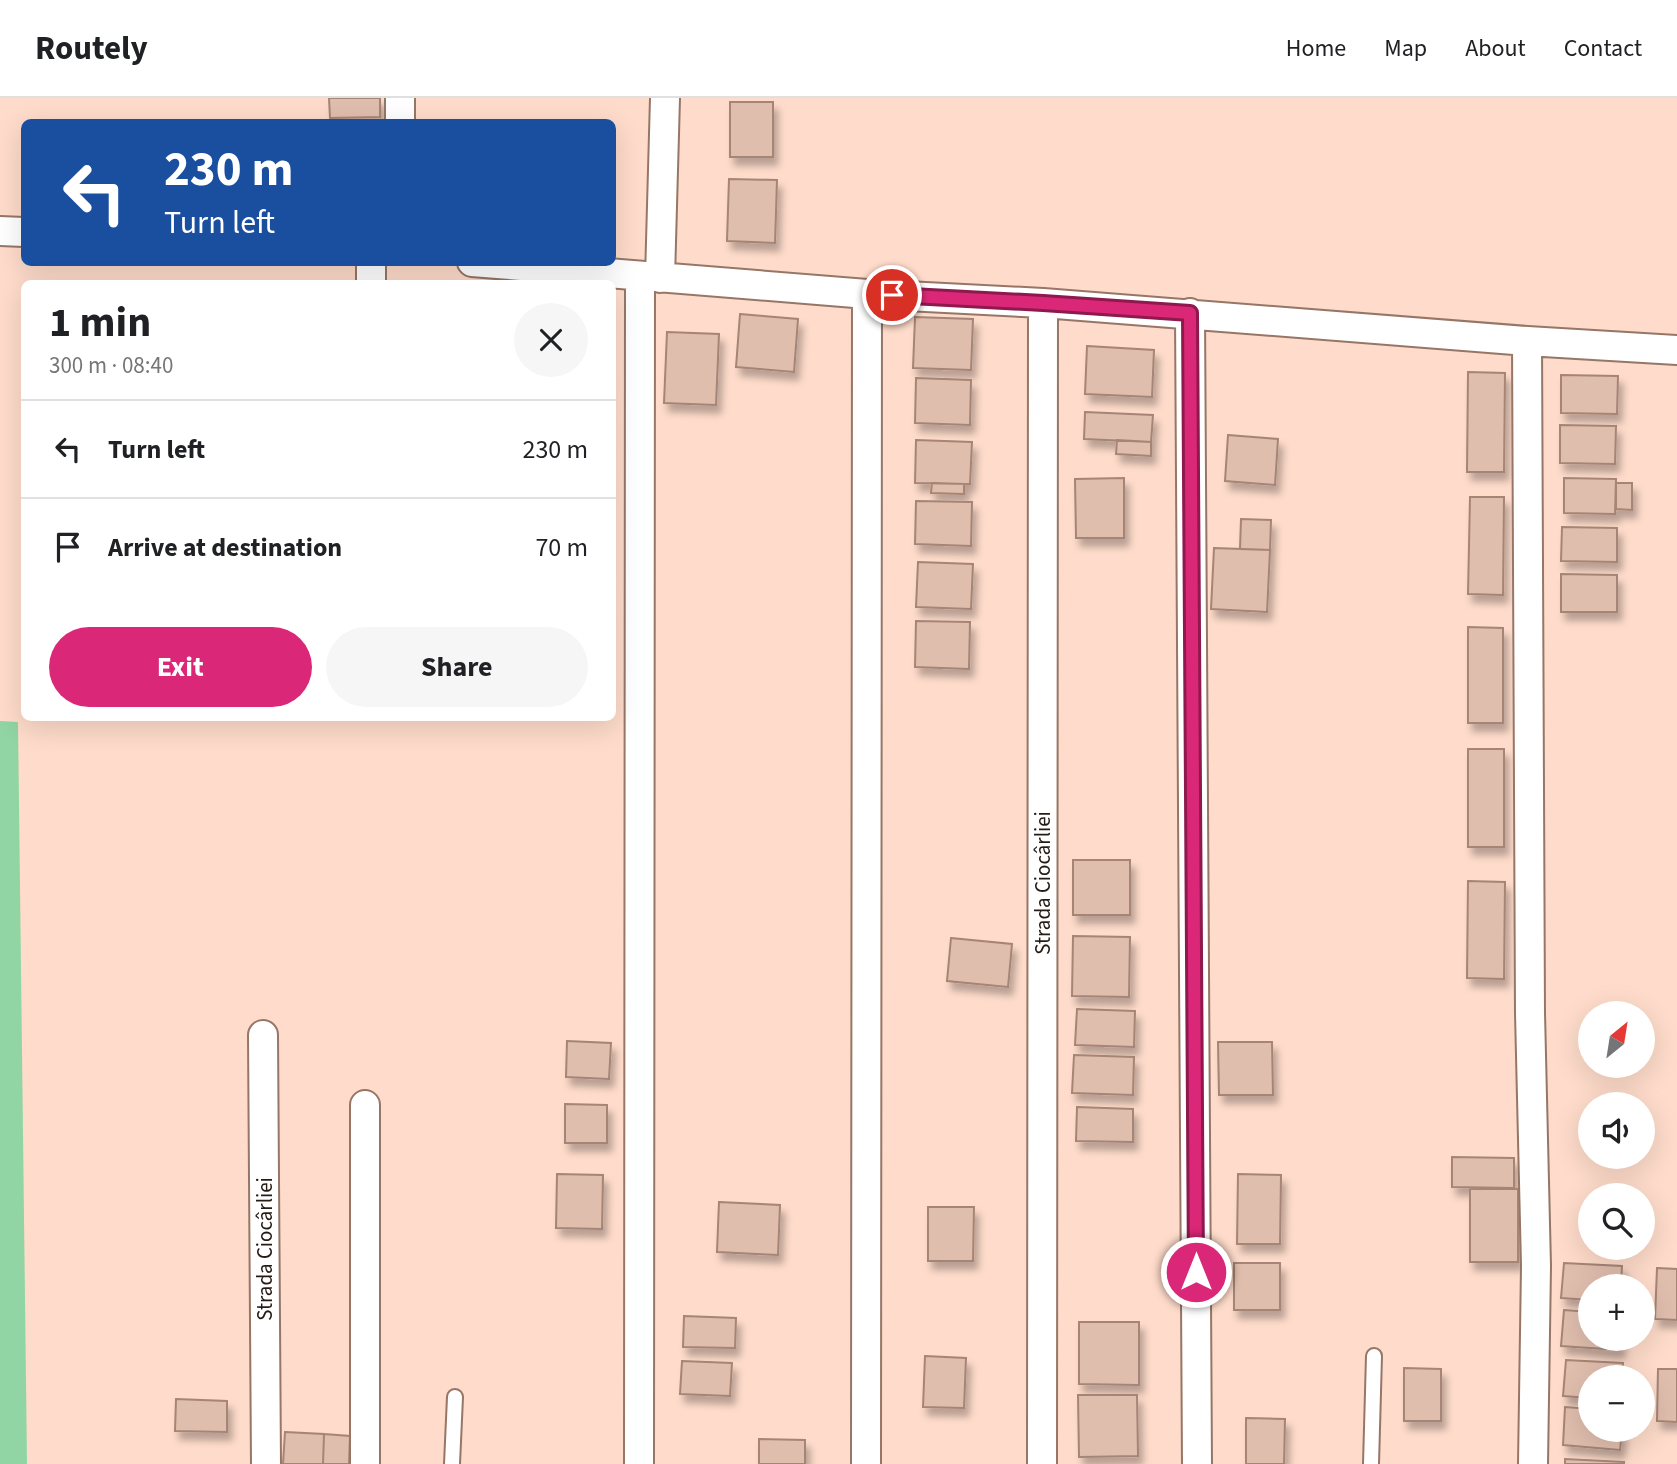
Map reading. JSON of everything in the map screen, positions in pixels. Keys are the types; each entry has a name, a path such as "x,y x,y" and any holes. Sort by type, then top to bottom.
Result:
{"street":[{"path":"400,98 400,119"},
{"path":"639,1464 650,277 664,98"},
{"path":"0,231 21,232"},
{"path":"519,266 867,294 1190,313 1527,341 1677,350"},
{"path":"866,1464 867,294"},
{"name":"Strada Ciocârliei","path":"1042,1464 1043,303"},
{"path":"1190,313 1197,1464"},
{"path":"1527,341 1530,999 1536,1266 1533,1464"},
{"name":"Strada Ciocârliei","path":"263,1035 266,1464"},
{"path":"365,1105 365,1464"}],"lane":[{"path":"1371,1464 1374,1356"},
{"path":"452,1464 455,1397"}],"green space":[{"path":"0,721 18,722 27,1464 0,1464"}],"building":[{"path":"329,98 380,98 380,117 330,118"},
{"path":"730,102 773,102 773,157 730,157"},
{"path":"729,179 777,180 775,243 727,241"},
{"path":"740,314 798,319 794,372 736,367"},
{"path":"915,317 973,319 971,370 913,368"},
{"path":"667,332 719,334 716,405 664,403"},
{"path":"1087,346 1154,350 1152,397 1085,394"},
{"path":"1468,372 1505,373 1504,472 1467,472"},
{"path":"1561,375 1618,376 1617,414 1561,413"},
{"path":"916,378 971,380 970,425 915,423"},
{"path":"1085,412 1153,415 1151,442 1084,439"},
{"path":"1560,425 1616,426 1615,464 1560,463"},
{"path":"1228,435 1278,439 1275,485 1225,481"},
{"path":"916,440 972,442 970,484 915,483"},
{"path":"1117,440 1151,442 1151,456 1116,454"},
{"path":"1124,478 1124,538 1076,538 1075,479"},
{"path":"1564,478 1616,479 1615,514 1564,513"},
{"path":"932,483 964,484 964,494 931,493"},
{"path":"1616,483 1632,483 1632,510 1616,509"},
{"path":"1470,497 1504,497 1503,595 1468,594"},
{"path":"916,501 972,502 971,546 915,544"},
{"path":"1241,519 1271,520 1270,550 1240,549"},
{"path":"1562,527 1617,528 1617,562 1561,561"},
{"path":"1214,548 1270,550 1267,612 1211,609"},
{"path":"918,562 973,564 971,609 916,607"},
{"path":"1561,574 1617,575 1617,612 1561,612"},
{"path":"916,621 970,622 969,669 915,667"},
{"path":"1468,627 1503,628 1503,723 1468,723"},
{"path":"1468,749 1504,749 1504,847 1468,847"},
{"path":"1073,860 1130,860 1130,915 1073,915"},
{"path":"1468,881 1505,882 1504,979 1467,978"},
{"path":"1073,936 1130,937 1129,997 1072,996"},
{"path":"951,938 1012,944 1008,987 947,981"},
{"path":"1077,1009 1135,1011 1134,1047 1075,1045"},
{"path":"567,1041 611,1043 609,1079 566,1077"},
{"path":"1218,1042 1272,1042 1273,1095 1219,1095"},
{"path":"1074,1055 1134,1057 1133,1095 1072,1093"},
{"path":"565,1104 607,1105 607,1143 565,1143"},
{"path":"1077,1107 1133,1109 1133,1142 1076,1141"},
{"path":"1452,1157 1514,1158 1514,1188 1452,1187"},
{"path":"557,1174 603,1175 602,1229 556,1228"},
{"path":"1238,1174 1281,1175 1280,1244 1237,1244"},
{"path":"1470,1189 1518,1189 1518,1262 1470,1262"},
{"path":"719,1202 780,1205 778,1255 717,1252"},
{"path":"928,1207 974,1207 973,1261 928,1261"},
{"path":"1234,1263 1280,1263 1280,1310 1234,1310"},
{"path":"1564,1263 1622,1266 1622,1274 1578,1274 1578,1299 1561,1298"},
{"path":"1657,1268 1677,1269 1677,1320 1655,1319"},
{"path":"1564,1310 1578,1311 1578,1347 1561,1346"},
{"path":"684,1316 736,1318 735,1348 683,1347"},
{"path":"1079,1322 1139,1322 1139,1385 1079,1384"},
{"path":"925,1356 966,1358 964,1408 923,1407"},
{"path":"1566,1360 1623,1363 1578,1365 1578,1397 1563,1396"},
{"path":"682,1361 732,1363 730,1396 680,1394"},
{"path":"1404,1368 1441,1369 1441,1421 1404,1421"},
{"path":"1658,1369 1677,1369 1677,1422 1657,1421"},
{"path":"1078,1395 1137,1395 1138,1456 1079,1457"},
{"path":"176,1399 227,1401 227,1432 175,1431"},
{"path":"1565,1407 1578,1408 1578,1442 1621,1442 1620,1450 1563,1445"},
{"path":"1246,1418 1285,1419 1284,1464 1246,1464"},
{"path":"285,1432 324,1434 323,1464 283,1464"},
{"path":"324,1434 350,1436 349,1464 323,1464"},
{"path":"759,1439 805,1440 805,1464 759,1464"},
{"path":"1565,1459 1624,1462 1624,1464 1565,1464"}],"route":[{"path":"892,295 1190,313 1196,1272"}]}
